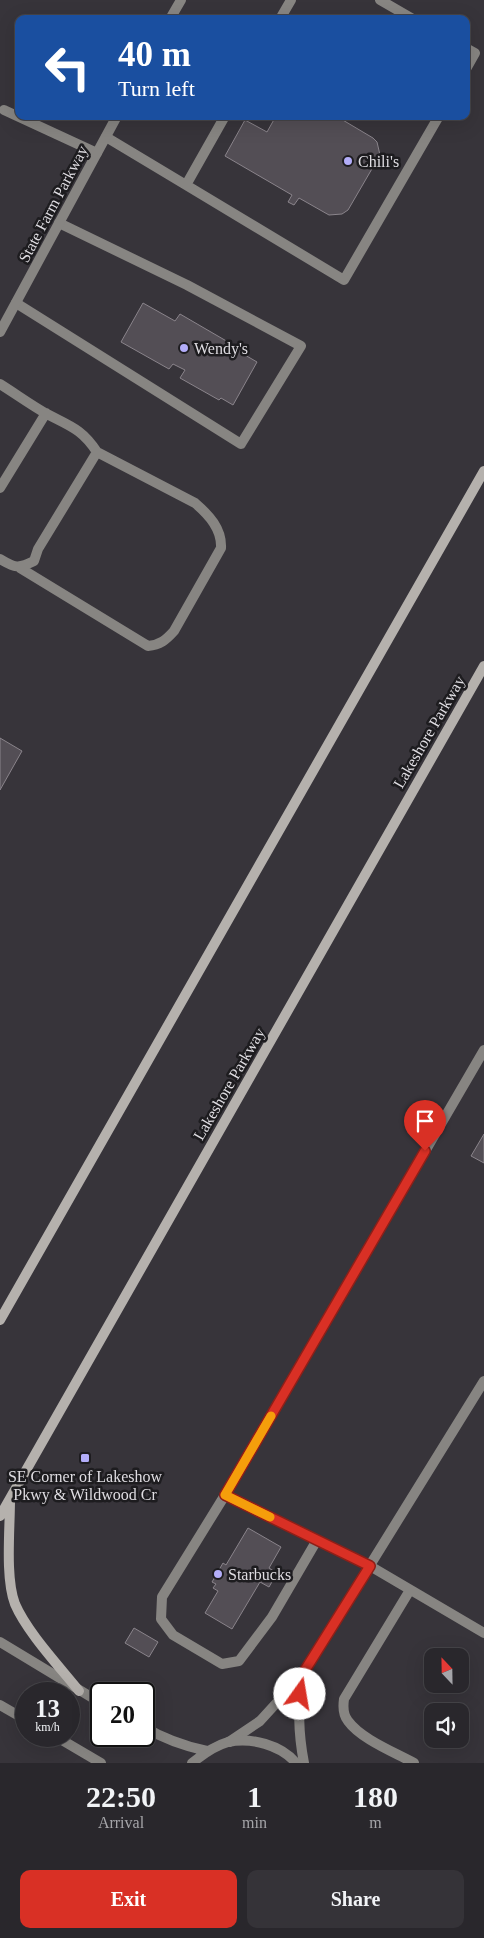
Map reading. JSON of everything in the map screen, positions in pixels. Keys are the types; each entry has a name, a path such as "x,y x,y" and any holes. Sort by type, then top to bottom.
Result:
{"main road":[{"path":"0,1320 484,471"},
{"name":"Lakeshore Parkway","path":"0,1516 484,666"},
{"path":"10,1498 10,1577 15,1603 30,1628 73,1682"}],"street":[{"path":"172,15 181,0"},
{"path":"282,15 291,0"},
{"path":"380,0 406,15"},
{"path":"470,50 475,53 470,62"},
{"path":"4,110 15,115"},
{"path":"26,120 98,153"},
{"name":"State Farm Parkway","path":"0,332 115,120"},
{"path":"186,185 223,120"},
{"path":"106,137 344,280 437,120"},
{"path":"16,303 241,444 301,346 187,285 59,223"},
{"path":"0,384 46,413 69,424 88,438 97,452 195,503 219,530 222,538 221,548 174,631 164,641 148,646 20,568 11,566 0,559"},
{"path":"0,488 46,413"},
{"path":"20,568 34,561 38,549 97,452"},
{"path":"317,1540 272,1617 239,1661 222,1664 173,1635 161,1619 162,1597 225,1495 484,1050"},
{"path":"192,1763 207,1751 229,1742 260,1722 302,1675 484,1381"},
{"path":"225,1495 370,1566 484,1633"},
{"path":"410,1590 344,1699 343,1708 347,1720 359,1732 414,1763"},
{"path":"0,1642 66,1682"},
{"path":"302,1675 298,1712 299,1740 304,1763"},
{"path":"0,1705 15,1714"},
{"path":"155,1733 185,1746 207,1751"},
{"path":"229,1742 252,1741 274,1747 296,1763"},
{"path":"74,1747 101,1763"}],"building":[{"path":"245,120 267,132 274,120 343,120 373,138 377,142 380,155 348,210 342,214 329,215 299,198 294,205 288,202 292,195 225,156"},
{"path":"143,303 175,321 180,314 247,353 245,355 257,362 233,405 221,398 219,400 180,378 185,370 173,364 169,369 121,342"},
{"path":"0,738 22,751 0,790"},
{"path":"484,1134 484,1163 471,1156"},
{"path":"248,1528 281,1547 269,1568 277,1573 269,1587 260,1582 232,1629 205,1613 218,1591 213,1588 216,1584 212,1582 223,1563 226,1565"},
{"path":"134,1628 158,1642 149,1657 125,1643"}],"slow traffic":[{"path":"270,1517 225,1495 271,1416"}],"place":[{"name":"Chili's","path":"348,161"},
{"name":"Wendy's","path":"184,348"},
{"name":"SE Corner of Lakeshow Pkwy & Wildwood Cr","path":"85,1458"},
{"name":"Starbucks","path":"218,1574"}],"route":[{"path":"300,1694 302,1675 370,1566 225,1495 425,1151"}]}
